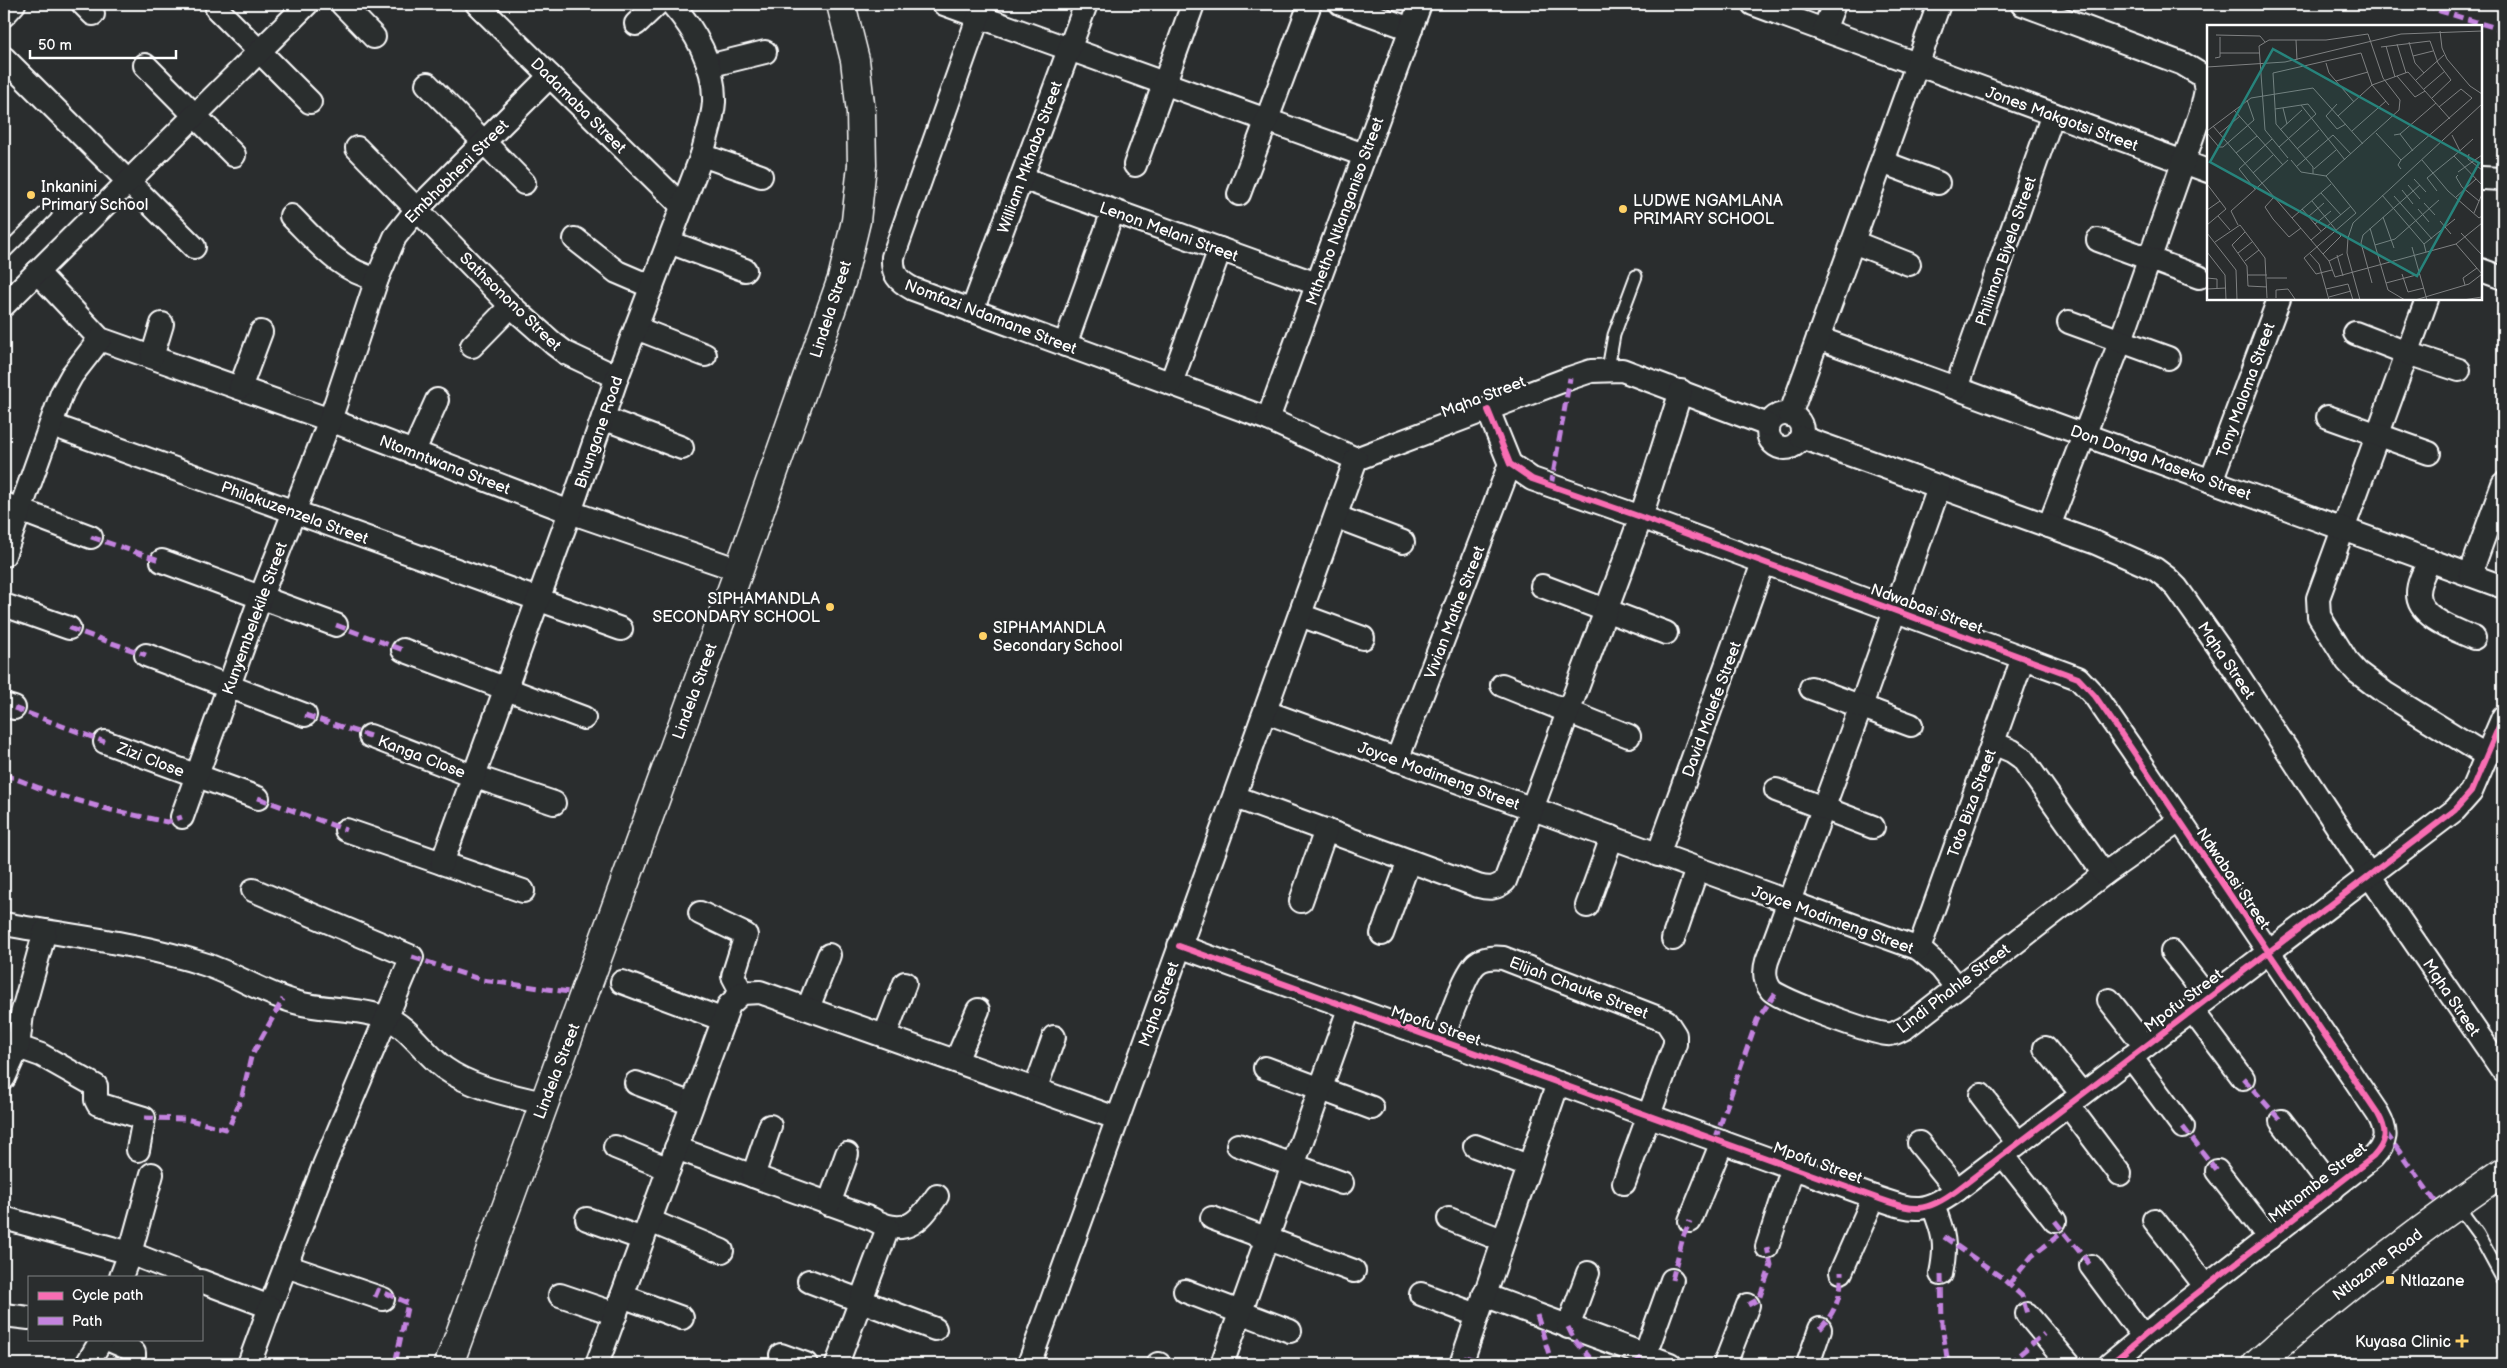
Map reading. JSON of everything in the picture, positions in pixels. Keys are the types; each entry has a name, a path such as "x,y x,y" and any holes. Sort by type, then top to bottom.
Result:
{"street":[{"path":"4,15 14,4"},
{"path":"4,305 307,4"},
{"path":"342,4 374,37"},
{"name":"Dadamaba Street","path":"477,4 681,205"},
{"path":"636,24 657,4"},
{"name":"Bhungane Road","path":"442,863 570,512 617,376 669,242 681,205 702,155 712,118 714,100 708,66 690,24 672,4"},
{"name":"Lindela Street","path":"449,1364 739,570 842,279 856,221 862,165 861,113 855,60 841,4"},
{"path":"944,4 981,10 1070,49 1164,85 1364,155"},
{"name":"William Mkhaba Street","path":"972,311 1086,4"},
{"path":"1135,165 1193,4"},
{"path":"1239,194 1310,4"},
{"path":"1341,4 1411,29"},
{"name":"Mthetho Ntlanganiso Street","path":"1268,419 1420,4"},
{"name":"Jones Makgotsi Street","path":"1753,4 2207,171"},
{"path":"1824,30 1834,4"},
{"path":"1790,415 1939,4"},
{"path":"2022,4 2158,53 2198,71 2203,76 2206,90 2206,99 2121,340 2049,526"},
{"path":"217,9 310,102"},
{"name":"Nomfazi Ndamane Street","path":"981,10 893,257 894,275 908,286 1268,419 1356,459"},
{"path":"708,66 765,52"},
{"path":"4,58 194,247"},
{"path":"145,65 234,156"},
{"name":"Embhobheni Street","path":"330,420 376,279 395,237 416,209 550,76"},
{"path":"427,84 524,183"},
{"name":"Philimon Biyela Street","path":"1956,388 2053,114"},
{"name":"Sathsonono Street","path":"357,148 511,306 566,353 617,376"},
{"path":"702,155 761,176"},
{"path":"1882,162 1938,183"},
{"name":"Lenon Melani Street","path":"1022,178 1317,284"},
{"path":"2482,178 2503,179"},
{"path":"1065,345 1113,211"},
{"path":"291,216 341,264 360,276 376,279"},
{"path":"575,239 617,272 652,287"},
{"path":"2098,240 2199,277"},
{"path":"669,242 745,270"},
{"path":"1853,242 1909,264"},
{"path":"1171,383 1220,249"},
{"path":"2482,270 2503,278"},
{"name":"Ntomntwana Street","path":"37,272 100,339 330,420 570,512 739,570"},
{"name":"Tony Maloma Street","path":"2211,481 2279,300"},
{"path":"2427,300 2317,605 2319,616 2333,640 2347,661 2367,680 2487,756"},
{"path":"472,346 511,306"},
{"path":"2069,322 2168,358"},
{"path":"152,357 162,324"},
{"path":"636,328 705,355"},
{"path":"240,388 261,332"},
{"path":"2355,333 2407,354 2459,370"},
{"name":"Don Donga Maseko Street","path":"1818,338 2503,587"},
{"path":"4,555 12,507 52,425 62,393 72,375 100,339"},
{"name":"Mqha Street","path":"1029,1364 1116,1118 1337,517 1356,459 1570,378 1608,369 1622,370 1768,425"},
{"path":"1235,797 1478,886 1489,889 1498,887 1510,873 1531,809 1641,517 1681,391"},
{"path":"413,453 437,400"},
{"path":"1488,410 1510,464"},
{"path":"1780,414 1790,415 1800,424 1801,437 1792,447 1778,448 1769,438 1768,425 1780,414"},
{"path":"2328,417 2429,453"},
{"path":"603,418 682,448"},
{"name":"Kunyembelekile Street","path":"182,817 198,777 260,599 330,420"},
{"name":"Philakuzenzela Street","path":"52,425 620,629"},
{"name":"Mqha Street","path":"1801,437 2138,560 2167,578 2230,663 2369,875 2503,1072"},
{"name":"Ndwabasi Street","path":"1510,464 1532,479 1641,517 2023,658 2056,668 2078,678 2086,684 2268,952"},
{"name":"Vivian Mathe Street","path":"1397,760 1510,464"},
{"path":"2470,575 2503,484"},
{"name":"Lindi Phahle Street","path":"1939,487 1824,808 1764,968 1767,984 1775,994 1870,1030 1889,1035 1905,1028 2104,874 2179,821"},
{"path":"12,507 91,536"},
{"path":"1337,517 1403,542"},
{"path":"2430,560 2417,594 2420,606 2436,619 2474,638"},
{"path":"162,561 260,599 336,625"},
{"name":"David Molefe Street","path":"1658,855 1763,563"},
{"path":"1542,586 1666,633"},
{"path":"4,605 69,628"},
{"path":"1300,616 1364,638"},
{"path":"403,650 584,718"},
{"path":"146,655 229,688 305,715"},
{"name":"Toto Biza Street","path":"1919,949 2023,658"},
{"path":"1502,685 1629,736"},
{"path":"1812,688 1911,725"},
{"name":"Joyce Modimeng Street","path":"1266,712 1919,949 1941,968 1956,987"},
{"name":"Mpofu Street","path":"1179,946 1349,1009 1793,1166 1874,1197 1909,1208 1933,1206 1957,1190 2437,825 2463,802 2471,792 2503,717"},
{"name":"Kanga Close","path":"370,736 473,776 554,803"},
{"name":"Zizi Close","path":"104,742 258,798"},
{"path":"1993,743 2012,751 2022,758 2104,874"},
{"path":"1776,790 1873,827"},
{"path":"346,830 523,891"},
{"path":"1301,901 1326,830"},
{"path":"1587,906 1612,837"},
{"path":"1382,934 1409,861"},
{"path":"1673,939 1697,869"},
{"path":"249,1364 385,1018 412,957 253,890"},
{"path":"700,913 746,935 733,976 742,992"},
{"path":"4,924 145,948 204,964 294,1002 328,1009 353,1009 385,1018 400,1026 430,1057 456,1076 502,1093 543,1103"},
{"path":"4,1078 11,1044 22,1014 45,931"},
{"name":"Mpofu Street","path":"2172,952 2243,1078"},
{"name":"Mkhombe Street","path":"2110,1364 2143,1336 2333,1189 2381,1149 2386,1133 2384,1125 2268,952"},
{"path":"808,1008 829,955"},
{"name":"Elijah Chauke Street","path":"1442,1041 1471,969 1485,959 1503,958 1666,1021 1675,1035 1675,1044 1650,1115"},
{"path":"622,982 724,1020"},
{"path":"885,1035 905,983"},
{"path":"597,1364 729,1005 742,992 760,992 808,1008 1116,1118"},
{"name":"Mpofu Street","path":"2109,1000 2183,1127"},
{"path":"1222,1364 1349,1009"},
{"path":"956,1061 978,1010"},
{"path":"1036,1090 1054,1038"},
{"path":"11,1044 41,1055 96,1086 96,1100 98,1104 144,1118 138,1150"},
{"path":"2045,1048 2120,1174"},
{"path":"1265,1068 1372,1108"},
{"path":"636,1083 692,1104"},
{"path":"1461,1364 1502,1240 1558,1083"},
{"path":"1981,1095 2055,1221"},
{"path":"1624,1183 1650,1115"},
{"name":"Mkhombe Street","path":"2281,1121 2333,1189"},
{"path":"753,1176 770,1126"},
{"path":"1690,1221 1722,1142"},
{"path":"1919,1143 1957,1190"},
{"path":"1238,1145 1342,1183"},
{"path":"1475,1146 1528,1166"},
{"path":"615,1147 669,1169"},
{"path":"676,1148 872,1219 888,1228 902,1228 916,1222 927,1211 937,1196"},
{"path":"829,1204 847,1154"},
{"name":"Mpofu Street","path":"1767,1248 1793,1166"},
{"name":"Mkhombe Street","path":"2217,1171 2269,1238"},
{"name":"Ntlazane Road","path":"2257,1364 2321,1307 2456,1204 2503,1172"},
{"path":"121,1276 130,1253 152,1174"},
{"name":"Mpofu Street","path":"1841,1272 1874,1197"},
{"path":"1933,1206 1944,1237 1945,1248 1941,1274"},
{"path":"4,1218 130,1253 188,1276"},
{"path":"1212,1218 1354,1271"},
{"path":"587,1219 647,1230 722,1251"},
{"path":"1448,1219 1502,1240"},
{"path":"2154,1220 2206,1287"},
{"path":"837,1364 888,1228"},
{"path":"286,1266 383,1299"},
{"path":"2091,1266 2143,1336"},
{"path":"1568,1327 1588,1273"},
{"path":"1644,1355 1672,1280"},
{"path":"202,1281 270,1307"},
{"path":"809,1281 936,1329"},
{"path":"1185,1291 1290,1330"},
{"path":"1421,1294 1481,1305 1568,1327 1670,1364"},
{"path":"560,1295 682,1318"},
{"path":"1725,1364 1748,1305"},
{"path":"2028,1314 2069,1364"},
{"path":"4,1315 28,1318"},
{"path":"1808,1364 1820,1329"},
{"path":"87,1364 101,1340"},
{"path":"109,1340 130,1349 134,1353 134,1364"},
{"path":"781,1355 806,1364"}],"lane":[{"path":"4,253 46,212"},
{"path":"1608,369 1614,335 1636,276"},
{"path":"2456,1204 2478,1234 2503,1280"}],"marked path":[{"path":"2425,4 2440,11 2503,30"},
{"path":"1551,486 1570,378"},
{"path":"91,537 162,561"},
{"path":"336,625 403,650"},
{"path":"69,628 146,655"},
{"path":"14,708 105,742"},
{"path":"305,715 370,736"},
{"path":"4,774 54,794 111,810 167,822 182,817"},
{"path":"258,798 346,830"},
{"path":"412,957 482,980 569,992"},
{"path":"1715,1140 1757,1020 1775,994"},
{"path":"144,1118 186,1119 225,1129 229,1127 242,1096 251,1057 283,999"},
{"path":"2243,1078 2281,1121"},
{"path":"2183,1127 2217,1171"},
{"path":"2386,1133 2435,1201"},
{"path":"1672,1280 1683,1237 1690,1221"},
{"path":"2055,1221 2091,1266"},
{"path":"2009,1284 2032,1256 2063,1232"},
{"path":"1944,1237 2001,1277 2022,1296 2027,1314"},
{"path":"1748,1305 1759,1299 1771,1265 1767,1247"},
{"path":"1820,1329 1830,1316 1837,1302 1841,1272"},
{"path":"1941,1274 1942,1325 1948,1364"},
{"path":"375,1297 378,1290 408,1303 395,1364"},
{"path":"1537,1315 1552,1364"},
{"path":"1568,1327 1574,1339 1595,1364"},
{"path":"2008,1364 2044,1334"},
{"path":"1634,1364 1645,1355"},
{"path":"1464,1357 1492,1364"}],"cycle path":[{"path":"1488,410 1510,464 1532,479 1641,517 2078,678 2095,696 2131,748 2378,1114 2385,1132 2383,1142 2373,1157 2182,1305 2110,1364"},
{"path":"1179,946 1874,1197 1908,1207 1925,1207 1935,1204 1957,1190 2455,810 2471,792 2503,717"}],"place":[{"name":"Inkanini Primary School","path":"31,195"},
{"name":"LUDWE NGAMLANA PRIMARY SCHOOL","path":"1623,209"},
{"name":"SIPHAMANDLA SECONDARY SCHOOL","path":"830,607"},
{"name":"SIPHAMANDLA Secondary School","path":"983,636"},
{"name":"Ntlazane","path":"2390,1280"},
{"name":"Kuyasa Clinic","path":"2462,1341"}]}
